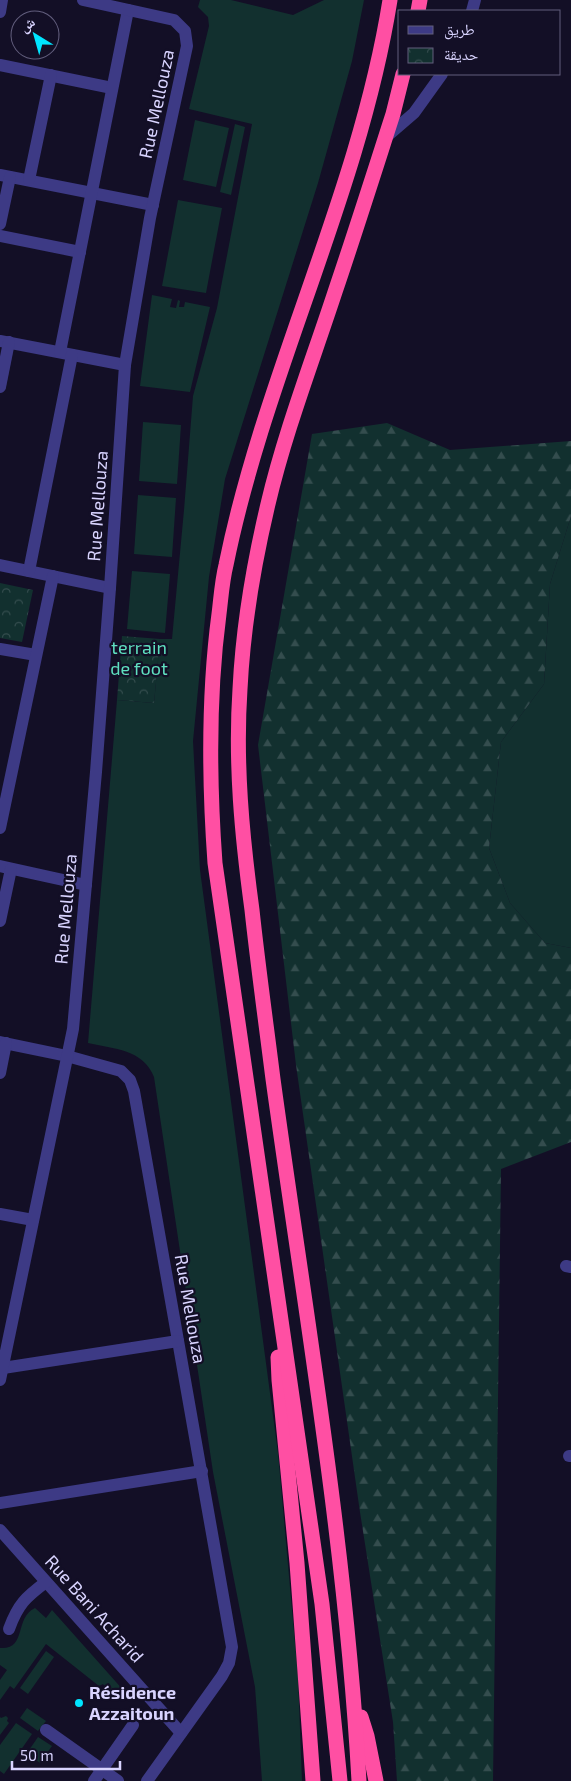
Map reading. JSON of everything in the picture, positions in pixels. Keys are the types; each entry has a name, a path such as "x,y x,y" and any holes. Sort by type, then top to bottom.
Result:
{"highway":[{"path":"340,1781 322,1604 215,863 211,798 211,690 225,567 242,496 268,411 351,164 372,90 390,0"},
{"path":"359,1781 354,1696 332,1493 291,1210 245,854 239,786 238,729 240,683 246,630 255,568 269,501 303,386 394,114 403,75"},
{"path":"281,1321 278,1349 279,1380 297,1563 314,1781"},
{"path":"354,1696 367,1736 376,1781"}],"street":[{"path":"0,12 2,0"},
{"name":"Rue Mellouza","path":"82,0 174,20 180,25 187,38 187,46 153,205 125,365 110,588 86,885 73,1029 67,1056 121,1071 132,1085 232,1647 229,1663 222,1676 147,1781"},
{"path":"29,571 66,353 80,252 128,10"},
{"path":"0,65 112,88"},
{"path":"29,180 51,75"},
{"path":"385,138 414,112 441,75"},
{"path":"0,224 5,176 153,205"},
{"path":"0,236 80,252"},
{"path":"0,387 5,342 125,365"},
{"path":"0,565 110,588"},
{"path":"0,828 5,780 36,655 53,576"},
{"path":"0,649 36,655"},
{"path":"0,921 5,867 86,885"},
{"path":"0,1073 3,1043 67,1056 1,1374 178,1341"},
{"path":"0,1214 33,1220"},
{"path":"0,1503 202,1471"},
{"name":"Rue Bani Acharid","path":"0,1530 181,1733"},
{"path":"9,1629 26,1597 46,1582"},
{"path":"94,1781 134,1725"},
{"path":"46,1730 118,1781"}],"green space":[{"path":"200,0 231,0 293,15 324,0 364,0 352,61 318,183 225,479 209,577 193,741 200,870 278,1453 298,1677 302,1781 262,1781 255,1687 213,1472 154,1077 143,1061 135,1056 117,1049 88,1043 117,700 154,703 160,639 172,639 193,396 217,308 252,124 189,109 209,26 208,17 198,7"},
{"path":"195,120 229,128 216,187 183,180"},
{"path":"235,124 245,127 231,195 220,192"},
{"path":"178,200 222,208 206,293 162,286"},
{"path":"152,295 172,299 170,307 176,308 178,300 180,301 179,307 184,307 185,302 210,307 190,392 140,386"},
{"path":"143,422 181,425 177,484 139,481"},
{"path":"387,423 450,450 571,441 571,516 550,584 544,684 501,742 489,848 510,903 545,943 571,948 571,1142 501,1169 493,1781 397,1781 393,1722 360,1512 296,1065 258,745 312,434"},
{"path":"138,495 176,498 172,557 134,554"},
{"path":"571,516 571,948 545,943 510,903 489,848 501,742 544,684 550,584"},
{"path":"132,571 170,574 165,633 127,629"},
{"path":"0,583 33,590 22,642 0,638"},
{"name":"terrain de foot","path":"122,636 160,639 154,703 117,700"},
{"path":"35,1608 46,1618 52,1610 124,1691 115,1700 103,1684 99,1686 46,1644 14,1689 10,1686 0,1700 0,1680 7,1670 0,1665 0,1648 14,1644 24,1619"},
{"path":"46,1651 54,1657 28,1694 20,1688"},
{"path":"27,1708 46,1721 38,1731 20,1718"},
{"path":"6,1716 9,1723 0,1735 0,1717"},
{"path":"16,1723 32,1734 4,1774 0,1771 0,1745"},
{"path":"38,1737 52,1746 40,1763 27,1753"}],"place":[{"name":"Résidence Azzaitoun","path":"79,1703"}]}
